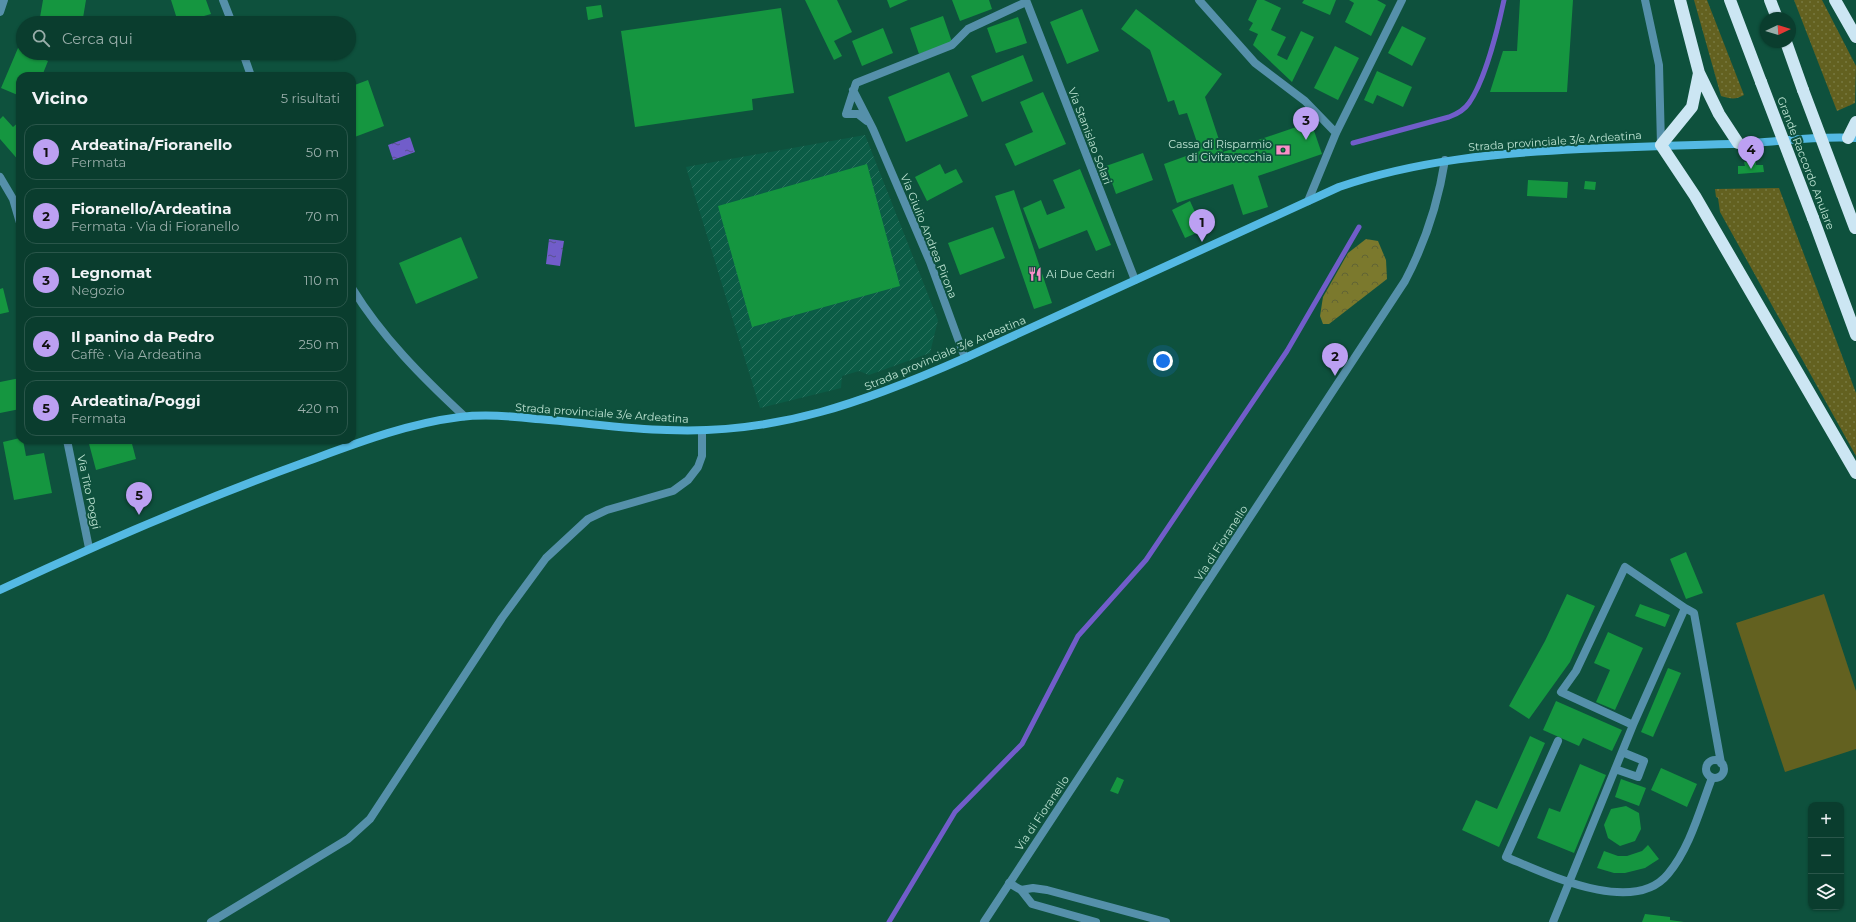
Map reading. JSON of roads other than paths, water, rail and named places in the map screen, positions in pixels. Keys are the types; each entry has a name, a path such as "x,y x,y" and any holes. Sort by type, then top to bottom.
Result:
{"highway":[{"path":"1680,0 1699,73 1719,114 1738,143"},
{"name":"Grande Raccordo Anulare","path":"1730,0 1856,335"},
{"path":"1770,0 1775,12"},
{"path":"1835,0 1856,37"},
{"name":"Grande Raccordo Anulare","path":"1788,48 1855,229"},
{"path":"1699,73 1692,107 1661,145 1695,196 1856,473"},
{"path":"1852,138 1856,122"}],"main road":[{"name":"Strada provinciale 3/e Ardeatina","path":"356,444 382,434 420,424 464,416 516,417 667,430 702,431 734,430 818,414 900,386 965,358 1339,187 1371,176 1445,160 1518,152 1738,143 1827,137 1852,138"},
{"name":"Strada provinciale 3/e Ardeatina","path":"0,590 89,548 244,485 355,444"}],"street":[{"path":"0,12 4,0"},
{"path":"223,0 229,16"},
{"path":"227,10 230,0"},
{"path":"1199,0 1254,63 1305,101 1336,133"},
{"path":"1308,201 1336,133 1402,0"},
{"path":"1645,0 1659,65 1661,145"},
{"path":"870,124 858,114 846,114 856,83 952,45 968,29 1026,1"},
{"name":"Via Stanislao Solari","path":"1026,1 1135,280"},
{"path":"245,60 250,72"},
{"name":"Via Giulio Andrea Pirona","path":"853,90 870,124 930,262 965,358"},
{"name":"Via di Fioranello","path":"984,922 1405,281 1418,256 1427,233 1439,194 1445,160"},
{"path":"0,177 13,199 16,209"},
{"path":"356,294 399,352 428,383 464,416"},
{"path":"211,922 348,839 370,819 502,618 546,558 588,519 607,510 673,491 688,480 698,466 702,456 702,431"},
{"name":"Via Tito Poggi","path":"68,444 89,548"},
{"path":"1633,725 1561,692 1576,671 1625,567 1694,613 1721,763 1724,768 1723,774 1718,778 1712,778 1706,771 1708,763 1713,760 1721,763"},
{"path":"1553,922 1633,725 1685,608"},
{"path":"1558,741 1506,857 1569,882 1607,892 1624,893 1642,889 1657,884 1668,875 1689,837 1712,778"},
{"path":"1615,769 1638,777 1644,761 1622,752"},
{"path":"1009,883 1021,890 1029,901 1035,905 1096,922"},
{"path":"1021,890 1033,888 1047,890 1166,922"}],"water":[{"path":"410,137 415,152 393,160 388,145"},
{"path":"549,239 564,241 560,266 546,264"}],"waterway":[{"path":"1353,143 1449,117 1458,113 1465,107 1475,93 1486,68 1495,39 1504,0"},
{"path":"889,922 955,812 1022,744 1078,636 1146,560 1287,351 1359,227"}],"place":[{"name":"Legnomat","path":"1306,140"},
{"name":"Cassa di Risparmio di Civitavecchia","path":"1283,150"},
{"name":"Il panino da Pedro","path":"1751,169"},
{"name":"Ardeatina/Fioranello","path":"1202,242"},
{"name":"Ai Due Cedri","path":"1035,274"},
{"name":"Fioranello/Ardeatina","path":"1335,376"},
{"name":"Ardeatina/Poggi","path":"139,515"}]}
